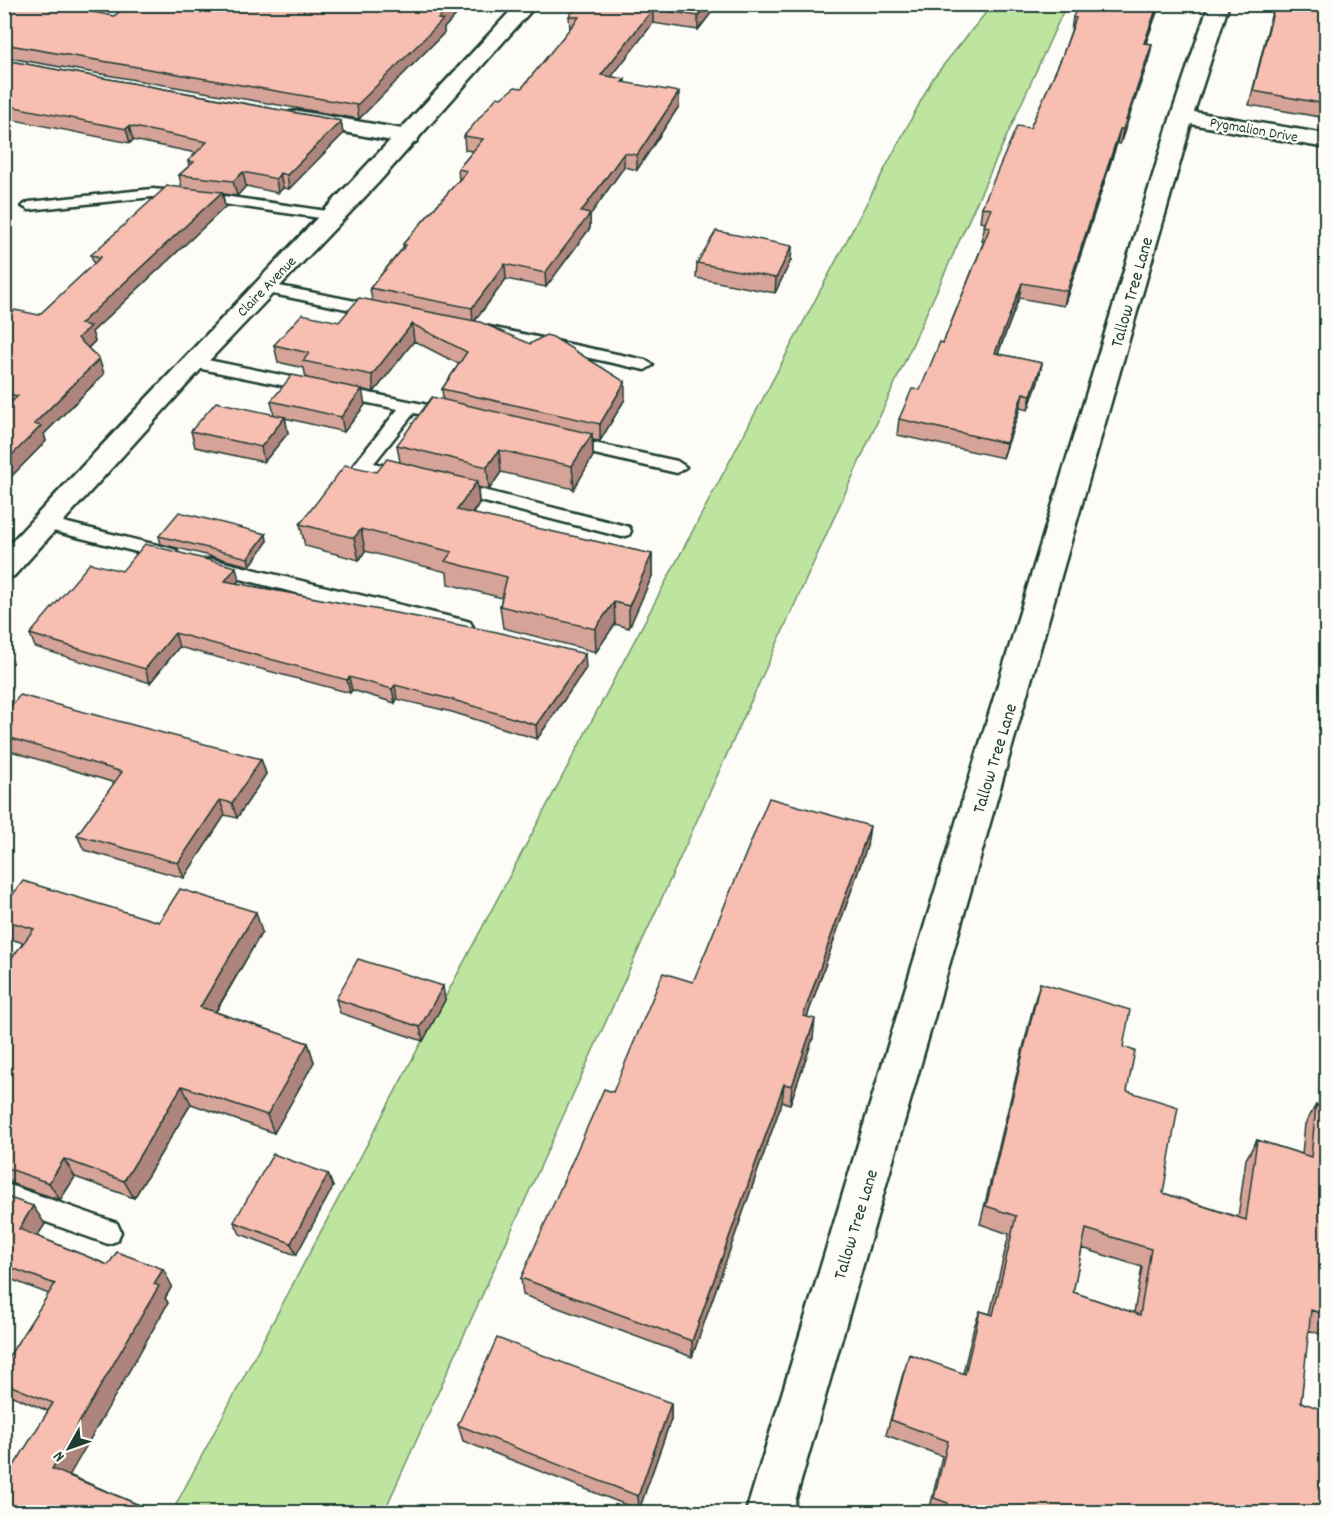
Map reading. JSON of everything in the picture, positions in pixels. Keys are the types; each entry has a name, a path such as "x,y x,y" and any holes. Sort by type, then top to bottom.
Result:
{"street":[{"name":"Claire Avenue","path":"4,569 193,362 408,137 528,4"},
{"name":"Tallow Tree Lane","path":"769,1512 1182,116 1219,4"},
{"path":"281,114 408,137"},
{"name":"Pygmalion Drive","path":"1182,116 1326,141"}],"lane":[{"path":"29,206 152,193 203,197 334,216"},
{"path":"264,288 401,315"},
{"path":"469,328 645,365"},
{"path":"193,362 468,419"},
{"path":"410,406 362,466 622,531"},
{"path":"549,438 678,467"},
{"path":"47,524 485,633"},
{"path":"4,1195 108,1232"}],"green space":[{"path":"992,5 1066,5 384,1512 172,1512 933,78"}],"building":[{"path":"4,4 50,4 114,16 129,4 452,4 438,19 443,20 357,105 4,44"},
{"path":"579,4 708,4 698,16 653,9 601,75 625,79 622,82 679,92 637,155 624,153 581,212 590,214 545,273 505,264 472,308 370,288 406,245 403,244 467,171 458,169 483,139 464,136 497,97 501,98 515,87 522,88 579,17 569,16"},
{"path":"1079,4 1158,4 1144,43 1152,44 1123,129 1120,129 1067,291 1022,283 995,353 1042,363 1031,395 1023,393 1006,443 899,419 912,389 920,390 940,342 943,343 990,227 984,226 991,209 982,207 1017,126 1030,128 1062,57"},
{"path":"1275,4 1326,4 1326,104 1253,91"},
{"path":"4,60 341,121 287,175 280,173 276,179 243,172 233,181 179,175 194,162 188,161 207,142 4,105"},
{"path":"167,186 222,192 80,324 90,326 78,338 99,359 34,424 41,426 4,463 4,409 18,396 4,393 4,319 15,310 39,315 101,257 91,255"},
{"path":"716,231 792,246 776,278 697,263"},
{"path":"359,298 480,322 530,344 546,335 553,337 625,382 600,424 442,389 467,352 412,324 372,375 303,361 309,353 274,345 302,314 339,322"},
{"path":"292,375 362,389 341,417 271,401"},
{"path":"432,397 592,434 572,466 499,450 487,467 397,445"},
{"path":"216,402 285,417 261,447 191,431"},
{"path":"387,459 477,481 457,510 652,554 629,606 614,602 595,629 500,606 507,577 445,561 452,552 361,529 354,538 300,524 345,465 377,472"},
{"path":"179,512 266,534 248,558 159,536"},
{"path":"145,544 236,567 225,581 497,632 585,654 536,725 450,699 395,685 392,689 349,677 347,680 175,633 145,669 30,634 90,563 122,571"},
{"path":"20,695 261,759 232,803 220,800 178,863 77,835 122,772 4,736 4,714"},
{"path":"769,798 870,826 803,1016 815,1019 792,1086 784,1084 692,1341 521,1278 604,1089 613,1092 663,973 693,982"},
{"path":"23,881 159,922 180,889 256,912 200,1007 308,1043 267,1115 182,1086 124,1181 64,1159 49,1183 4,1167 4,968 34,929 4,920 4,906"},
{"path":"358,959 443,986 420,1027 336,999"},
{"path":"1040,983 1130,1010 1123,1047 1135,1051 1127,1091 1178,1107 1163,1193 1246,1220 1257,1140 1311,1157 1316,1105 1326,1108 1326,1315 1311,1310 1301,1402 1326,1411 1326,1512 946,1512 948,1503 934,1498 948,1441 891,1420 909,1354 965,1374 980,1311 993,1315 1016,1216 986,1206","holes":["1086,1229 1151,1249 1140,1315 1073,1292"]},
{"path":"273,1154 328,1174 291,1243 234,1222"},
{"path":"4,1196 33,1206 19,1229 108,1265 117,1252 163,1269 154,1284 159,1286 52,1469 151,1510 150,1512 4,1512 4,1482 53,1403 4,1383 4,1364 55,1284 4,1265"},
{"path":"497,1338 671,1403 638,1496 458,1425"}]}
